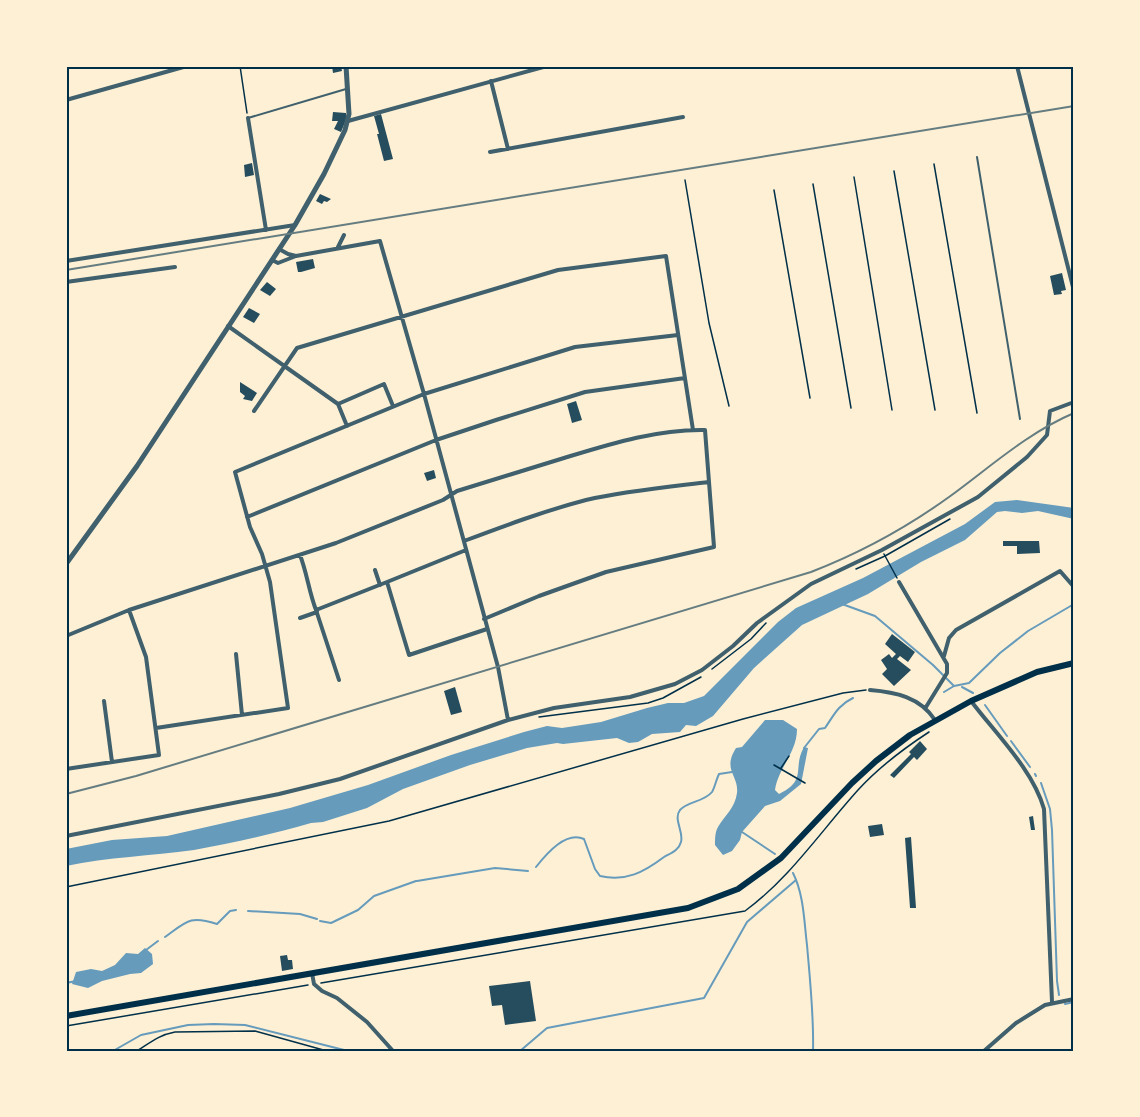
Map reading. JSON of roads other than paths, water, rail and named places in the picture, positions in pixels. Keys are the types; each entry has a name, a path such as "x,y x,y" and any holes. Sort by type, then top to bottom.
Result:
{"main road":[{"path":"66,1016 688,908 716,899 751,881 782,858 876,761 901,741 972,701 1037,672 1074,663"}],"street":[{"path":"66,100 188,66"},
{"path":"66,564 137,466 295,225 332,158 348,121 346,66"},
{"path":"348,121 547,66"},
{"path":"1017,66 1074,291"},
{"path":"491,81 508,149"},
{"path":"490,152 683,117"},
{"path":"248,118 266,230"},
{"path":"66,261 295,225"},
{"path":"338,248 344,235"},
{"path":"272,260 278,263 296,256 380,241 498,667 508,720"},
{"path":"279,249 296,256"},
{"path":"254,411 297,348 558,270 666,256 693,430"},
{"path":"66,282 175,267"},
{"path":"228,326 338,404 347,426"},
{"path":"156,728 288,708 266,566 247,517 235,472 424,394 575,347 678,335"},
{"path":"247,517 436,440 585,392 685,378"},
{"path":"338,404 384,384 394,406"},
{"path":"66,837 279,794 340,779 508,720 555,708 630,697 675,684 702,670 733,646 757,622 811,585 882,550 978,497 1027,457 1047,435 1050,411 1074,402"},
{"path":"66,636 129,610 336,543 443,500 457,491 593,449 662,433 705,430 714,547 597,575 484,619"},
{"path":"464,541 529,517 588,500 709,482"},
{"path":"300,618 466,550"},
{"path":"300,555 307,574 309,591 339,680"},
{"path":"375,570 380,585"},
{"path":"944,656 949,638 956,630 1060,571 1074,587"},
{"path":"387,582 409,655 487,629"},
{"path":"899,582 947,664 947,673 926,707"},
{"path":"66,769 159,755 146,657 129,610"},
{"path":"236,654 243,715"},
{"path":"870,690 895,693 926,707 935,720"},
{"path":"104,701 112,762"},
{"path":"972,701 1040,791 1044,809 1052,1002"},
{"path":"312,973 314,984 337,998 367,1022 393,1051"},
{"path":"984,1051 1016,1023 1045,1005 1074,999"}],"lane":[{"path":"248,118 348,88"},
{"path":"977,157 1020,419"}],"water":[{"path":"1017,500 1074,508 1074,519 1038,511 997,512 965,540 921,562 868,594 802,625 754,668 713,716 696,726 686,725 680,732 652,734 638,742 629,743 617,738 527,748 403,789 367,808 323,822 194,850 66,866 66,849 112,840 167,836 290,808 368,785 524,732 547,726 562,728 601,722 647,708 668,703 684,703 704,696 778,622 796,608 863,578 965,524 995,502"},
{"path":"765,720 783,720 797,729 794,746 775,790 779,794 793,784 804,747 808,748 801,784 780,801 765,806 742,832 740,840 732,851 723,855 715,845 715,838 717,829 736,798 737,787 731,767 732,756 736,748 742,747"},
{"path":"145,948 152,954 153,964 141,973 102,981 88,988 72,984 76,972 91,969 102,971 115,965 126,953 138,954"}],"waterway":[{"path":"842,604 875,616 954,686 969,683 1000,653 1028,631 1074,604"},
{"path":"944,692 954,686"},
{"path":"962,687 973,693"},
{"path":"804,748 819,729 825,728 840,707 853,698"},
{"path":"985,705 1007,736"},
{"path":"1011,741 1030,767"},
{"path":"536,867 557,845 577,837 584,839 595,869 600,876 618,878 642,871 680,845 682,838 678,817 680,810 709,795 719,774 732,772"},
{"path":"1041,783 1050,809 1052,830 1059,995"},
{"path":"742,832 775,854"},
{"path":"417,881 495,868 528,871"},
{"path":"793,873 797,881 804,917 812,998 813,1051"},
{"path":"520,1051 547,1028 704,998 747,922 796,880"},
{"path":"320,921 331,923 358,910 374,896 416,881"},
{"path":"165,937 189,921 201,920 217,924 230,911 236,910"},
{"path":"248,911 300,914 317,919"},
{"path":"146,950 158,941"},
{"path":"66,983 76,981"},
{"path":"1065,1004 1074,1002"},
{"path":"113,1051 141,1035 188,1025 214,1024 245,1025 348,1051"}],"railway":[{"path":"66,270 1074,106"},
{"path":"66,794 136,776 811,572 865,548 916,519 1040,430 1074,413"}]}
